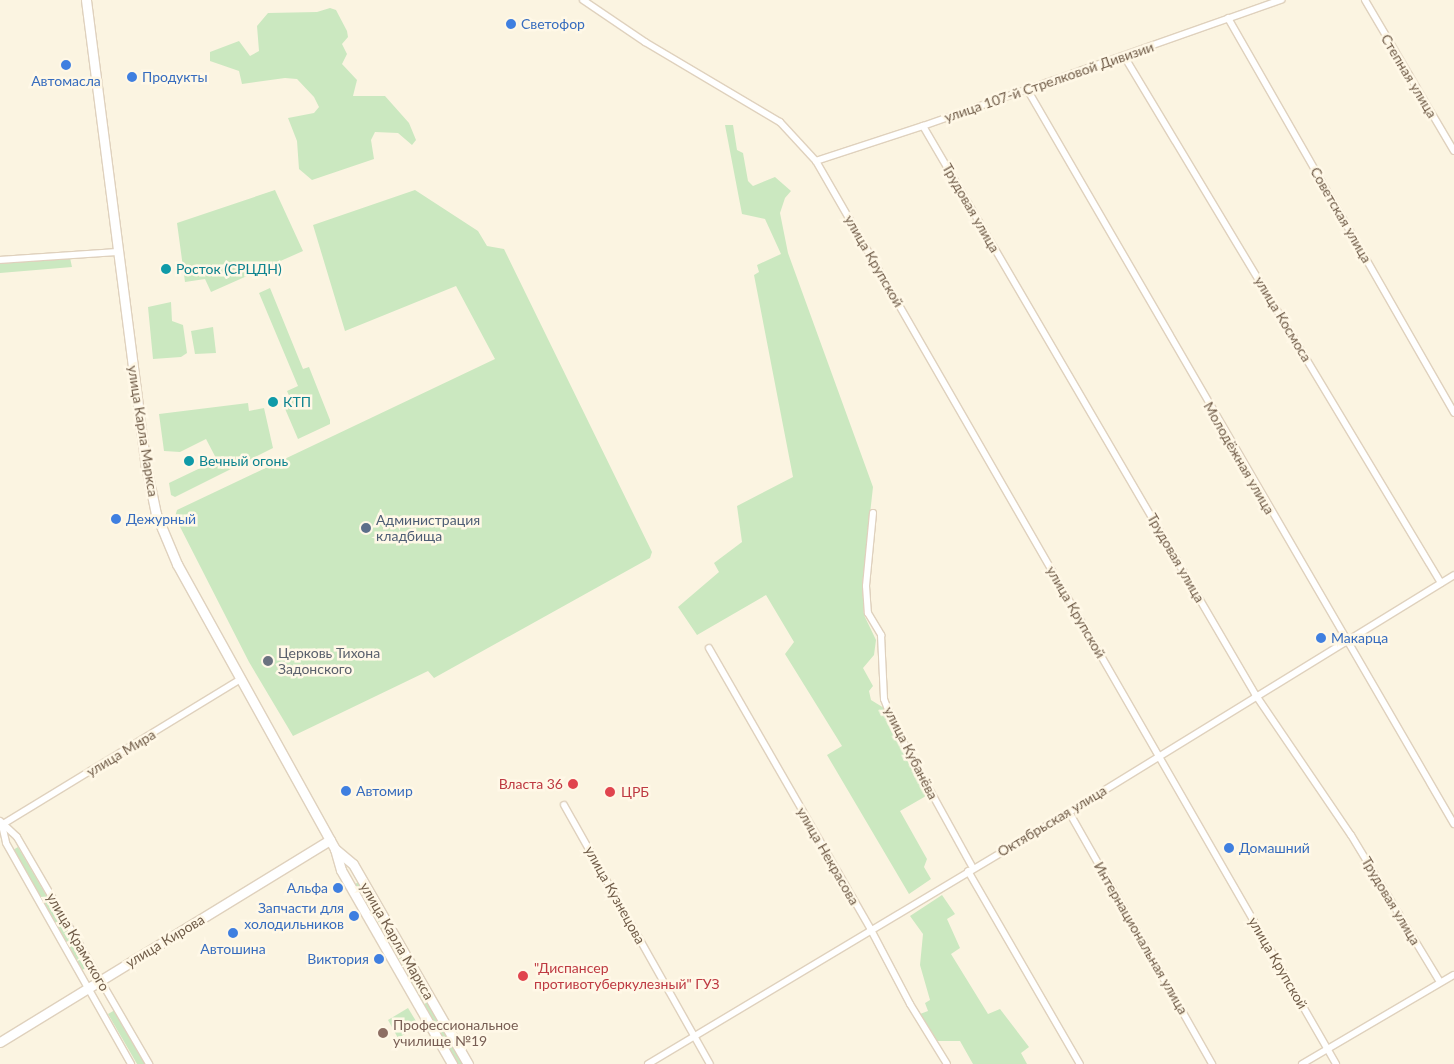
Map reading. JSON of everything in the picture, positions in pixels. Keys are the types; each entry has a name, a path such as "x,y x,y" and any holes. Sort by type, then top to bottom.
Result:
{"main road":[{"name":"улица Карла Маркса","path":"86,0 146,466 156,514 178,564 335,849 341,870 452,1064"},
{"name":"улица Кирова","path":"0,1042 330,840"},
{"name":"улица Карла Маркса","path":"335,849 353,864 468,1064"}],"street":[{"name":"улица Крупской","path":"583,0 645,42 780,122 816,160 1336,1064"},
{"name":"улица 107-й Стрелковой Дивизии","path":"816,160 923,126 1281,0"},
{"name":"Степная улица","path":"1365,0 1454,151"},
{"name":"Советская улица","path":"1228,18 1454,413"},
{"name":"улица Космоса","path":"1124,56 1441,583"},
{"name":"Молодёжная улица","path":"1028,89 1345,640 1454,824"},
{"name":"Трудовая улица","path":"923,126 1255,694 1351,835 1440,982"},
{"path":"0,260 118,252"},
{"name":"улица Кубанёва","path":"874,513 866,586 868,613 881,634 884,699 894,725 971,869 1080,1064"},
{"name":"Октябрьская улица","path":"648,1064 870,928 1069,812 1255,694 1454,575"},
{"name":"улица Некрасова","path":"709,648 870,928 910,1004 947,1064"},
{"name":"улица Мира","path":"1,824 241,679"},
{"name":"улица Кузнецова","path":"564,805 710,1064"},
{"name":"Интернациональная улица","path":"1069,812 1212,1064"},
{"name":"улица Крамского","path":"1,824 18,837 149,1064"},
{"name":"улица Крамского","path":"1,824 6,843 86,989 131,1064"},
{"path":"1302,1064 1454,975"}],"green space":[{"path":"330,8 336,10 347,31 348,37 342,44 347,54 342,64 357,80 353,96 385,96 409,123 416,140 412,145 398,133 375,132 371,140 374,159 312,180 299,169 297,141 288,118 314,113 319,107 314,97 297,79 285,78 242,84 239,71 210,61 210,52 239,41 250,56 259,51 257,26 268,13 317,12"},
{"path":"725,125 733,125 737,150 743,153 748,181 753,186 775,177 791,191 785,198 780,213 788,253 873,487 862,586 864,615 876,640 874,655 863,668 873,686 869,691 871,700 884,708 889,726 926,796 900,811 927,859 924,867 931,879 909,894 827,755 842,746 785,654 794,642 766,595 697,635 678,607 719,572 714,563 742,542 737,506 793,477 754,275 759,272 757,265 781,254 765,219 742,214"},
{"path":"275,190 303,251 211,292 205,279 185,282 177,223"},
{"path":"415,190 478,231 487,246 504,249 652,552 650,558 434,678 428,671 293,736 249,662 175,517 177,510 495,359 456,286 345,331 313,225"},
{"path":"70,258 72,267 0,273 0,264"},
{"path":"270,288 303,369 309,367 330,420 330,424 298,439 283,404 291,400 287,391 298,386 259,293"},
{"path":"171,302 172,321 183,325 187,353 181,357 153,359 148,307"},
{"path":"213,327 216,353 195,354 191,331"},
{"path":"248,403 249,411 264,408 273,448 175,497 171,495 169,483 217,460 206,439 180,452 164,451 159,414"},
{"path":"18,847 88,967 82,970 13,850"},
{"path":"359,882 464,1064 455,1064 353,885"},
{"path":"942,895 955,914 947,919 960,948 951,954 988,1014 1000,1009 1029,1047 1021,1053 1027,1064 973,1064 960,1041 936,1041 920,1014 928,1011 925,1003 930,1000 920,965 923,934 910,916"},
{"path":"408,1008 419,1026 398,1038 388,1020"},
{"path":"115,1010 146,1064 137,1064 108,1014"}],"place":[{"name":"Светофор","path":"511,24"},
{"name":"Автомасла","path":"66,65"},
{"name":"Продукты","path":"132,77"},
{"name":"Росток (СРЦДН)","path":"166,269"},
{"name":"КТП","path":"273,402"},
{"name":"Вечный огонь","path":"189,461"},
{"name":"Дежурный","path":"116,519"},
{"name":"Администрация кладбища","path":"366,528"},
{"name":"Макарца","path":"1321,638"},
{"name":"Церковь Тихона Задонского","path":"268,661"},
{"name":"Власта 36","path":"573,784"},
{"name":"Автомир","path":"346,791"},
{"name":"ЦРБ","path":"610,792"},
{"name":"Домашний","path":"1229,848"},
{"name":"Альфа","path":"338,888"},
{"name":"Запчасти для холодильников","path":"354,916"},
{"name":"Автошина","path":"233,933"},
{"name":"Виктория","path":"379,959"},
{"name":"\"Диспансер противотуберкулезный\" ГУЗ","path":"523,976"},
{"name":"Профессиональное училище №19","path":"383,1033"}]}
